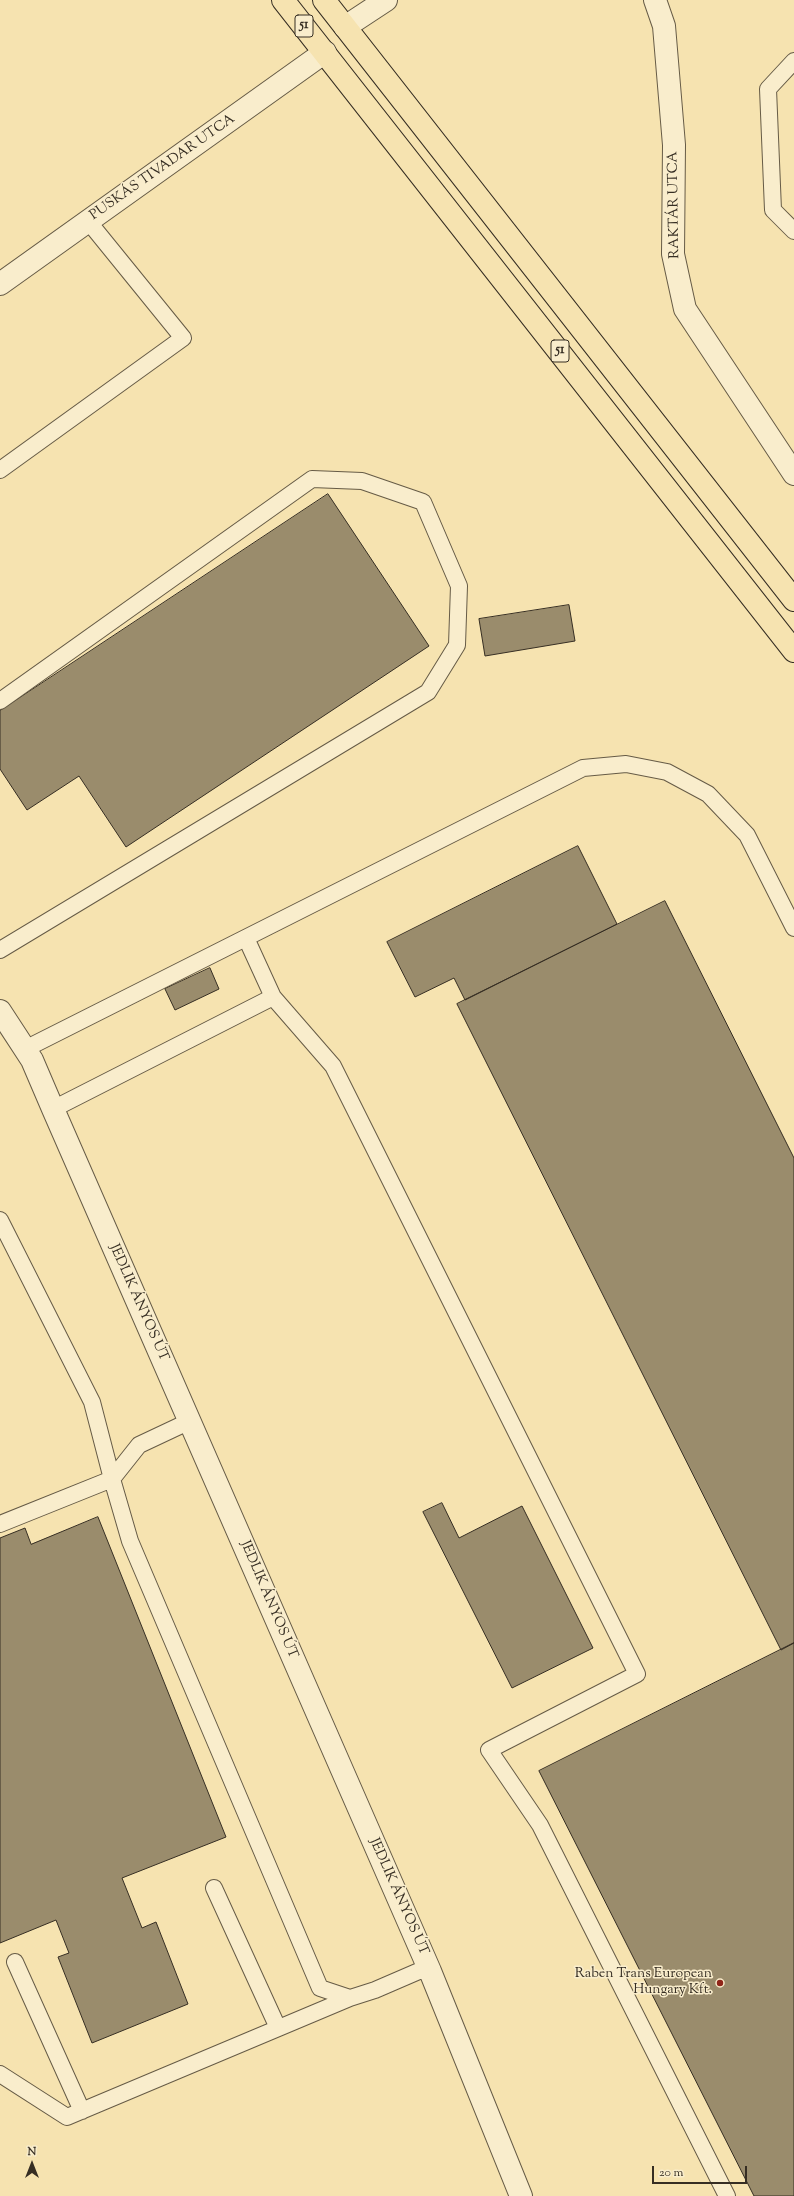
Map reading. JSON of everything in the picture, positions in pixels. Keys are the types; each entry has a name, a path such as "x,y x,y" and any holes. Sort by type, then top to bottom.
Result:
{"main road":[{"name":"51","path":"283,0 794,651"},
{"name":"51","path":"324,0 794,600"}],"street":[{"path":"345,27 386,0"},
{"name":"RAKTÁR UTCA","path":"655,0 664,26 674,145 673,254 686,309 794,474"},
{"name":"PUSKÁS TIVADAR UTCA","path":"0,284 325,52"},
{"name":"JEDLIK ÁNYOS ÚT","path":"0,1011 32,1060 430,1971 521,2196"}],"lane":[{"path":"794,61 768,89 773,210 794,231"},
{"path":"0,470 183,338 88,221"},
{"path":"0,700 312,479 362,481 423,502 459,586 457,645 428,692 0,950"},
{"path":"24,1049 583,768 626,764 668,772 708,794 747,835 794,928"},
{"path":"246,938 273,997 333,1066 636,1674 489,1750 540,1825 727,2196"},
{"path":"53,1109 273,997"},
{"path":"0,1220 92,1402 130,1541 320,1988 350,1998"},
{"path":"0,1524 112,1479 139,1445 190,1421"},
{"path":"214,1888 278,2028"},
{"path":"15,1962 82,2111"},
{"path":"0,2074 67,2117 350,1998 375,1990 419,1971 430,1971"}],"building":[{"path":"328,494 429,646 126,847 79,776 27,810 0,769 0,711"},
{"path":"569,605 575,641 485,656 479,619"},
{"path":"578,846 617,924 465,1000 454,978 415,997 387,942"},
{"path":"665,901 794,1158 794,1643 781,1650 457,1004"},
{"path":"210,968 219,989 175,1010 165,989"},
{"path":"442,1503 459,1538 522,1506 593,1648 512,1688 423,1512"},
{"path":"98,1517 226,1837 122,1878 142,1928 156,1922 188,2004 92,2043 58,1957 69,1953 56,1920 0,1943 0,1538 25,1528 31,1544"},
{"name":"Raben Trans European Hungary Kft.","path":"794,1643 794,2196 754,2196 539,1771"}],"place":[{"name":"Raben Trans European Hungary Kft.","path":"720,1983"}]}
